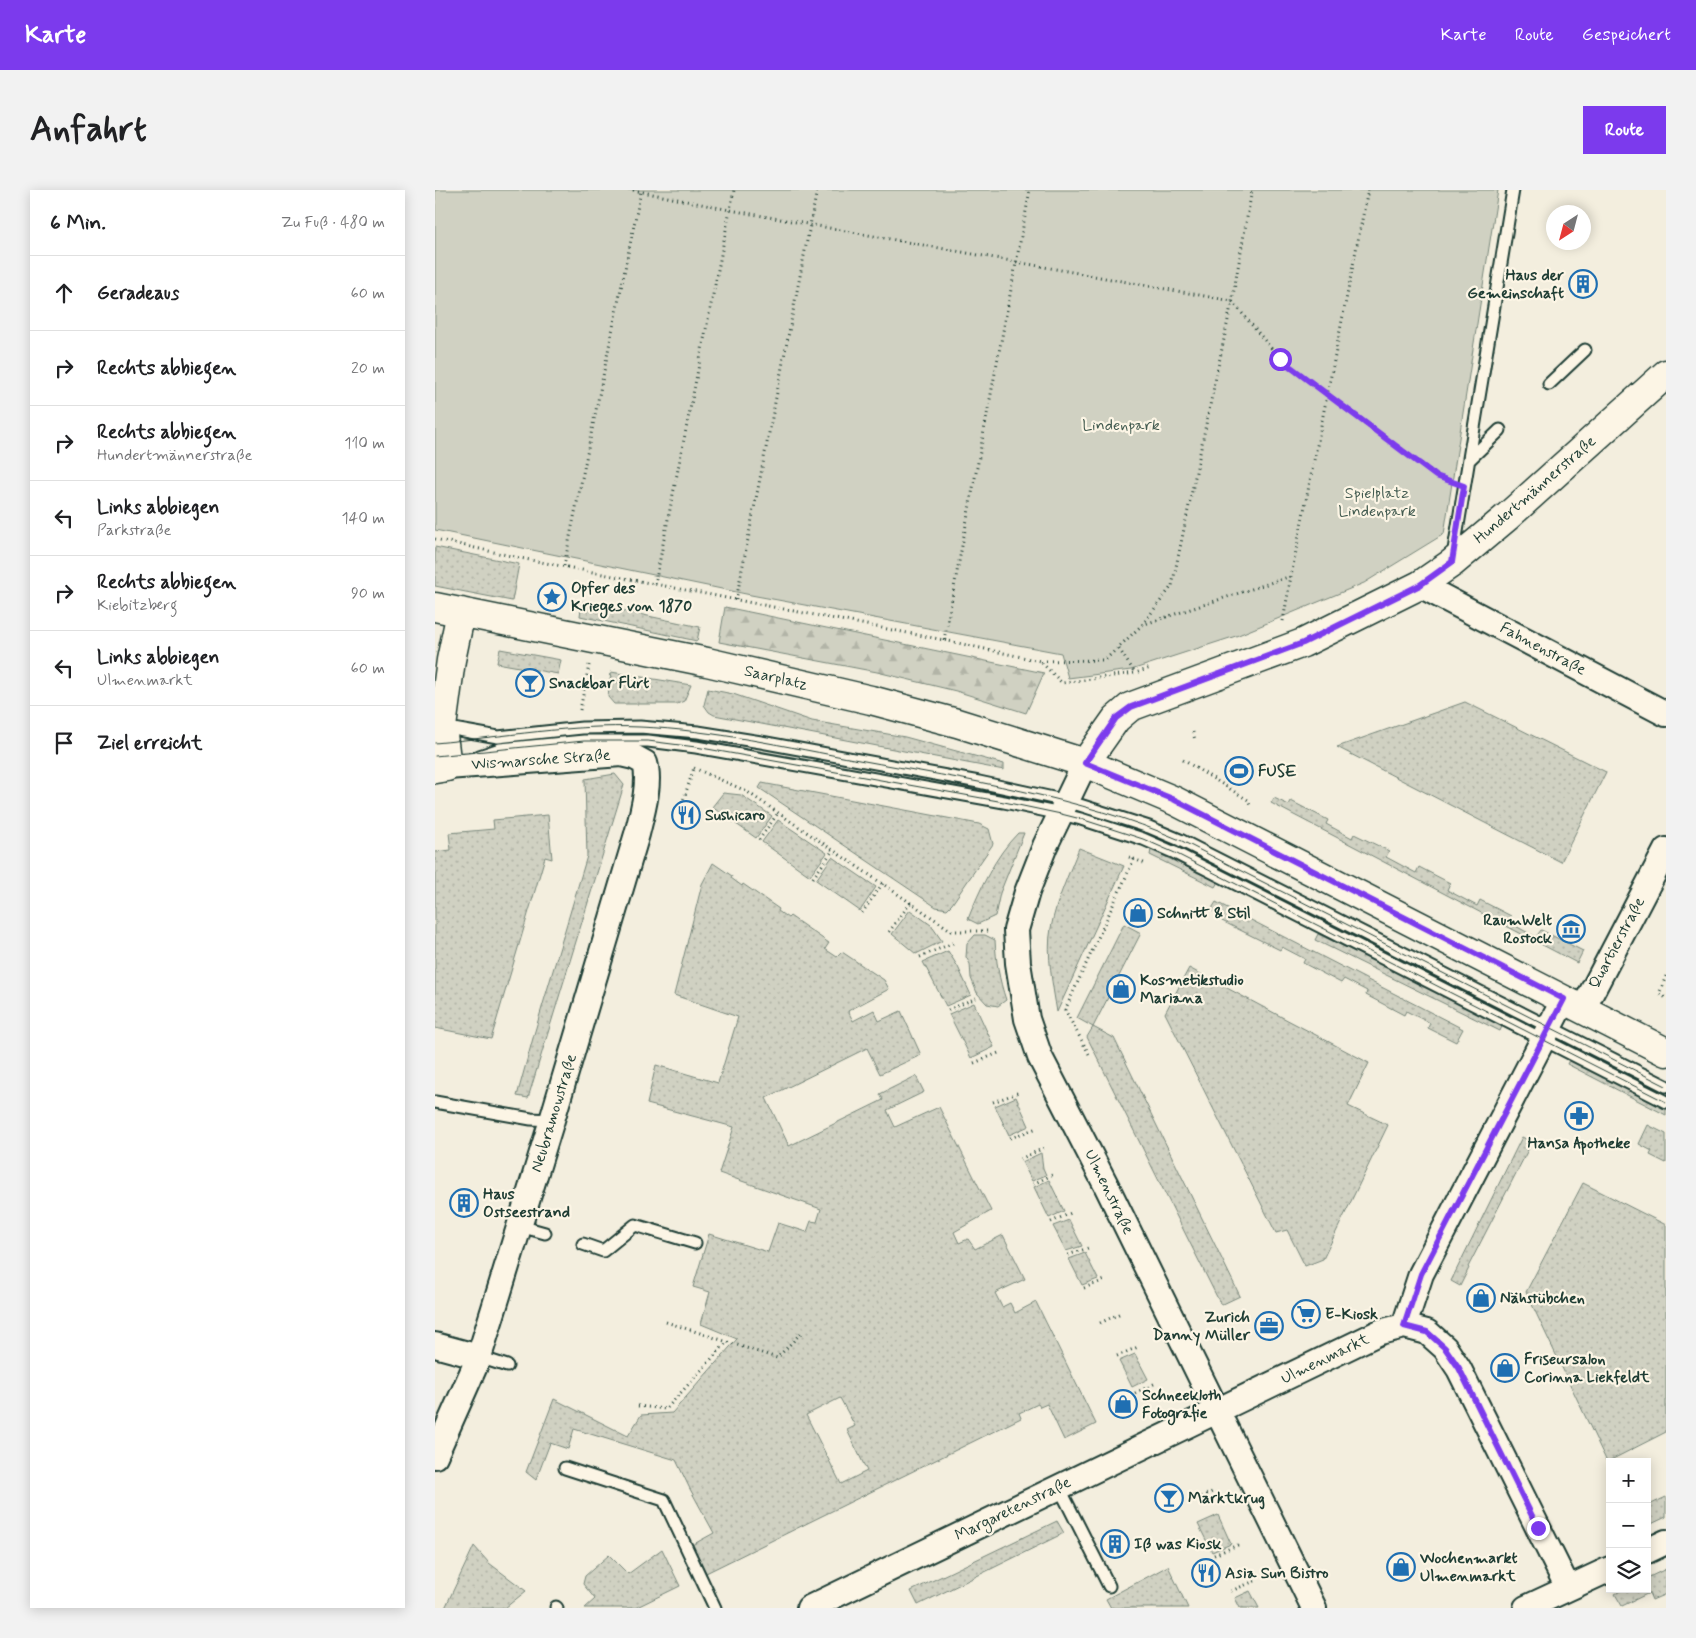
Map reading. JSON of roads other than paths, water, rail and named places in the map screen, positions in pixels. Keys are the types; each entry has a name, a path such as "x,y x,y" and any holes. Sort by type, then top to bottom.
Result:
{"main road":[{"name":"Hundertmännerstraße","path":"1085,763 1116,718 1131,707 1303,643 1420,585 1452,562 1507,516 1663,381"},
{"name":"Saarplatz","path":"448,610 707,662 871,700 957,723 1085,763 1175,800 1666,1052"},
{"path":"441,768 438,727 451,660 448,610"}],"street":[{"name":"Fahnenstraße","path":"1420,585 1666,714"},
{"name":"Wismarsche Straße","path":"441,768 621,754 634,757 645,763"},
{"name":"Neubramowstraße","path":"435,1456 479,1357 520,1226 637,834 643,806 647,770 645,763"},
{"name":"Ulmenstraße","path":"1085,763 1045,846 1027,892 1016,930 1017,963 1027,1019 1040,1056 1106,1185 1314,1608"},
{"name":"Quartierstraße","path":"1404,1326 1421,1274 1546,1033 1573,1004 1666,850"},
{"name":"Ulmenmarkt","path":"1217,1411 1380,1332 1404,1326"},
{"path":"1404,1326 1427,1332 1445,1348 1459,1368 1568,1588"},
{"path":"435,1346 479,1357"},
{"name":"Margaretenstraße","path":"809,1608 1217,1411"},
{"path":"1651,1549 1666,1542"},
{"path":"1526,1608 1606,1571"}],"lane":[{"path":"1452,562 1513,190"},
{"path":"1549,384 1585,350"},
{"path":"1469,460 1500,430"},
{"path":"438,727 498,736 582,728 640,727 698,732 979,782 1064,808 1149,827 1180,840 1546,1033 1666,1102"},
{"path":"441,768 500,750 584,741 648,741 696,747 1004,802 1064,808"},
{"path":"1546,1033 1666,1086"},
{"path":"435,1102 531,1119 552,1120"},
{"path":"583,1244 603,1251 635,1225 695,1243"},
{"path":"520,1226 545,1234"},
{"path":"479,1357 507,1366"},
{"path":"565,1468 664,1500 715,1608"},
{"path":"1059,1487 1109,1586"}],"tram line":[{"path":"435,743 589,727 668,729 723,735 981,782 1102,812 1180,840 1666,1086"},
{"path":"435,756 584,741 648,741 696,747 1004,802 1081,819 1143,839 1175,853 1666,1102"}],"place":[{"name":"Haus der Gemeinschaft","path":"1583,284"},
{"name":"Opfer des Krieges von 1870","path":"552,597"},
{"name":"Snackbar Flirt","path":"530,683"},
{"name":"FUSE","path":"1239,771"},
{"name":"Sushicaro","path":"686,815"},
{"name":"Schnitt & Stil","path":"1138,913"},
{"name":"RaumWelt Rostock","path":"1571,929"},
{"name":"Kosmetikstudio Mariana","path":"1121,989"},
{"name":"Hansa Apotheke","path":"1579,1116"},
{"name":"Haus Ostseestrand","path":"464,1203"},
{"name":"Nähstübchen","path":"1481,1298"},
{"name":"E-Kiosk","path":"1306,1314"},
{"name":"Zurich Danny Müller","path":"1269,1326"},
{"name":"Friseursalon Corinna Liekfeldt","path":"1505,1368"},
{"name":"Schneekloth Fotografie","path":"1123,1404"},
{"name":"Marktkrug","path":"1169,1498"},
{"name":"Iß was Kiosk","path":"1115,1544"},
{"name":"Wochenmarkt Ulmenmarkt","path":"1401,1567"},
{"name":"Asia Sun Bistro","path":"1206,1573"}],"park label":[{"name":"Lindenpark","path":"1121,425"},
{"name":"Spielplatz Lindenpark","path":"1377,502"}]}
